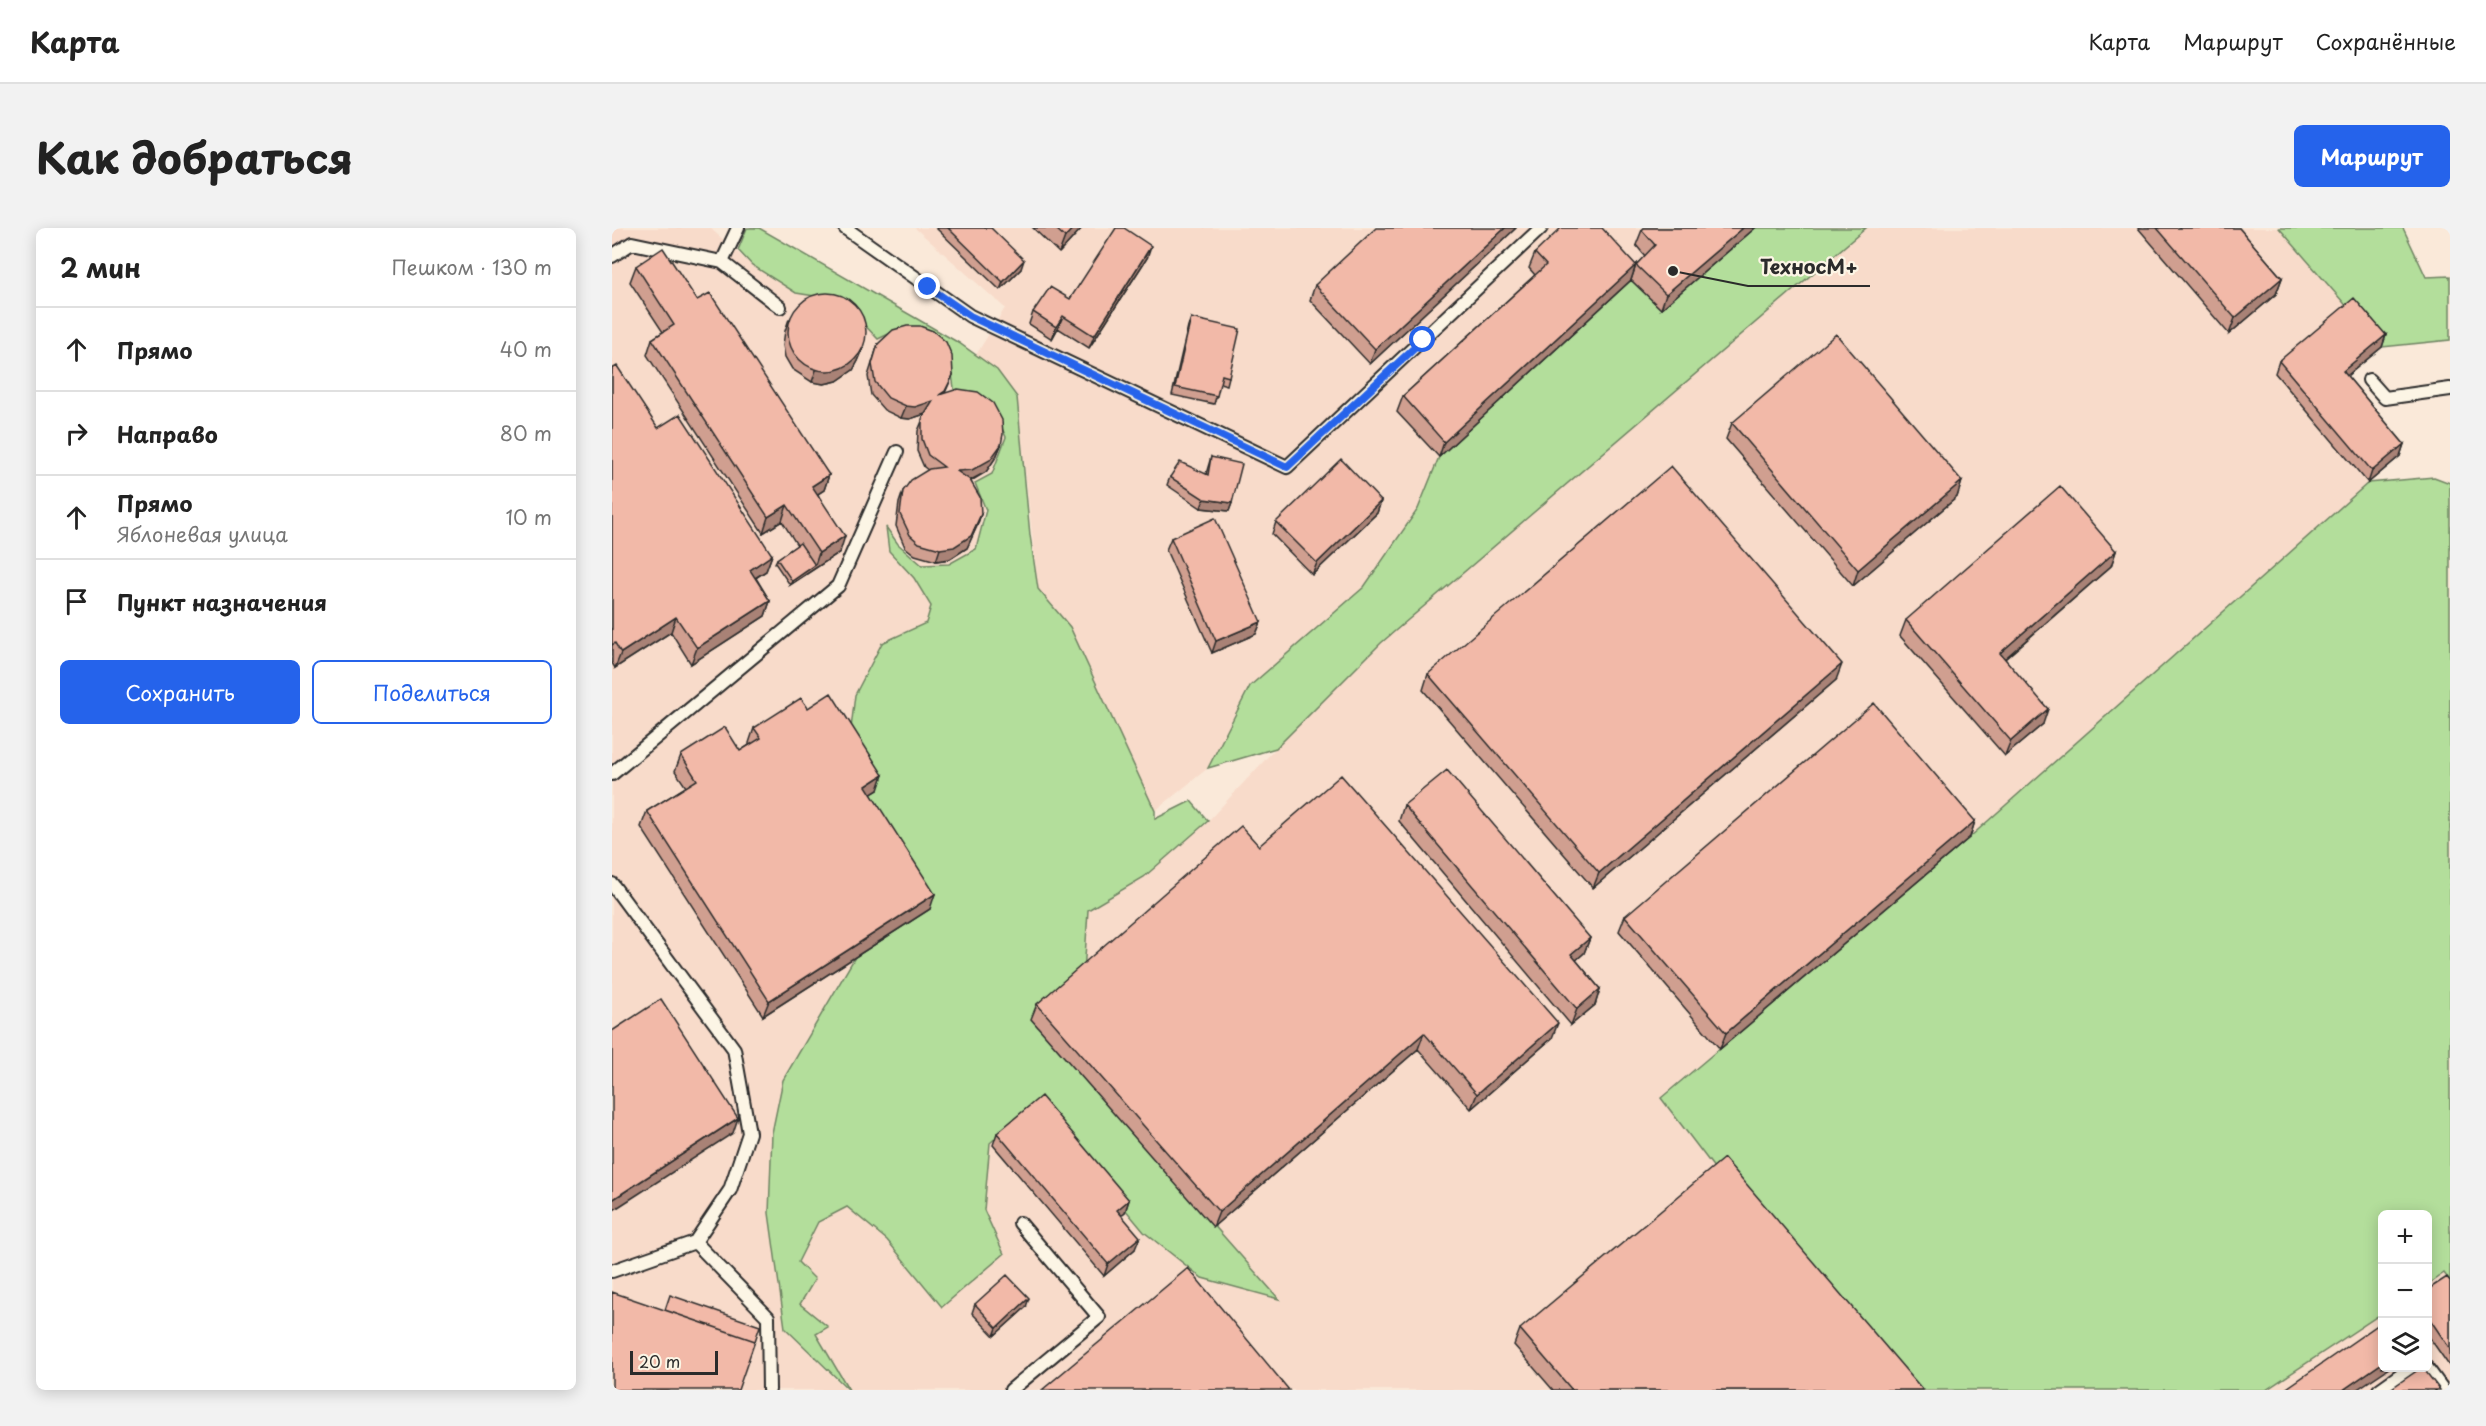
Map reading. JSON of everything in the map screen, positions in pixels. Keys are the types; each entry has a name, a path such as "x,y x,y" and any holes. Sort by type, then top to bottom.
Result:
{"lane":[{"path":"722,262 738,228"},
{"path":"845,228 970,316 1287,467 1541,228"},
{"path":"612,256 632,243 722,262 780,307"},
{"path":"2369,380 2385,398 2450,388"},
{"path":"612,774 838,586 897,452"},
{"path":"612,884 734,1049 748,1133 730,1190 695,1242 612,1271"},
{"path":"1011,1390 1099,1317 1020,1223"},
{"path":"695,1242 768,1317 769,1390"},
{"path":"2379,1390 2404,1372"},
{"path":"2430,1372 2444,1390"}],"shaded area":[{"path":"612,228 710,228 752,265 897,330 993,408 1006,437 992,474 976,549 949,565 922,565 886,528 889,551 914,578 931,606 926,623 882,643 930,909 855,957 783,1080 785,1328 847,1390 612,1390"},
{"path":"915,228 1755,228 1661,309 1439,457 1418,509 1364,587 1250,686 1208,768 1155,811 1086,666 1038,589 1017,397 976,355 1005,308"},
{"path":"1866,228 2403,228 2332,288 2382,347 2339,383 2400,456 1970,837 1661,1098 1904,1390 849,1390 816,1333 827,1327 800,1304 798,1262 818,1222 847,1206 887,1240 943,1306 1004,1254 984,1210 990,1143 1037,1108 1144,1232 1202,1278 1278,1298 1031,1019 1084,974 1088,910 1144,877 1208,821 1276,748 1381,643"},
{"path":"2444,1273 2450,1281 2450,1390 2266,1390 2378,1316 2378,1372 2432,1372 2432,1281"}],"green space":[{"path":"747,228 759,228 959,343 997,370 1017,397 1030,535 1038,589 1070,627 1155,811 1155,819 1191,801 1208,821 1144,877 1088,910 1084,974 1032,1019 1279,1299 1202,1278 1144,1232 1036,1102 990,1143 984,1210 1004,1254 942,1307 887,1240 847,1207 818,1222 798,1262 815,1279 800,1304 828,1327 816,1334 849,1390 785,1328 769,1213 772,1133 783,1080 855,957 929,909 860,801 849,745 855,695 882,643 926,623 931,606 914,578 889,551 886,527 898,544 922,565 949,564 976,549 986,510 975,483 992,474 1006,437 993,408 955,394 948,349 897,330 878,339 856,316 827,298 796,293 752,265 738,250"},
{"path":"1755,228 1866,228 1381,643 1276,748 1208,768 1250,686 1364,587 1418,509 1439,457 1631,280 1661,309"},
{"path":"2279,228 2403,228 2426,277 2450,276 2450,340 2382,347"},
{"path":"2434,477 2450,483 2450,1281 2444,1273 2432,1281 2432,1210 2378,1210 2378,1316 2266,1390 1904,1390 1718,1173 1661,1098 1970,837 2368,483"}],"building":[{"path":"948,228 991,228 1024,260 1003,282"},
{"path":"1055,228 1073,228 1065,237"},
{"path":"1116,228 1124,228 1151,246 1094,336 1063,316 1056,327 1033,312 1050,287 1070,299"},
{"path":"1376,228 1505,228 1375,349 1315,285"},
{"path":"1561,228 1602,228 1636,265 1444,442 1403,396 1546,265 1535,253"},
{"path":"1644,228 1743,228 1666,294 1636,265 1655,245 1642,230"},
{"path":"2157,228 2239,228 2282,278 2235,318"},
{"path":"663,248 697,300 710,293 829,475 812,486 845,536 819,553 787,505 768,517 652,339 674,325 636,266"},
{"path":"827,293 842,296 855,304 863,317 866,332 863,347 855,360 842,368 827,371 812,368 799,360 791,347 788,332 791,317 799,304 812,296"},
{"path":"2354,298 2386,335 2343,371 2404,444 2372,471 2279,361"},
{"path":"1191,318 1240,329 1229,377 1222,375 1217,396 1175,387"},
{"path":"907,326 920,326 933,331 946,342 952,356 953,375 945,391 939,395 958,389 978,392 993,403 1002,420 1001,445 990,460 972,470 957,471 970,480 980,497 981,514 971,536 954,547 940,549 919,543 910,535 900,514 903,491 911,480 929,469 944,467 928,455 922,439 922,419 933,401 915,407 906,406 888,398 875,382 872,364 878,344 893,330"},
{"path":"1836,334 1962,481 1858,570 1732,423"},
{"path":"617,366 658,428 680,414 772,555 750,570 770,601 697,648 676,617 621,653 615,643 612,645 612,369"},
{"path":"1211,457 1242,464 1232,503 1204,499 1170,477 1180,462 1208,475"},
{"path":"1341,459 1381,501 1317,563 1276,522"},
{"path":"1671,466 1842,664 1599,873 1428,674"},
{"path":"2060,486 2116,551 2000,653 2048,709 2011,741 1906,620"},
{"path":"1215,518 1261,622 1216,641 1171,538"},
{"path":"800,543 815,565 792,581 777,559"},
{"path":"831,693 883,775 866,786 935,894 769,1001 647,811 697,780 681,755 725,727 740,751 761,738 754,728 801,698 808,708"},
{"path":"1874,703 1975,821 1726,1033 1625,916"},
{"path":"1447,770 1590,938 1571,954 1600,989 1577,1009 1404,805"},
{"path":"1341,775 1558,1023 1477,1094 1424,1033 1219,1212 1037,1004 1241,826 1259,846"},
{"path":"661,999 738,1118 612,1200 612,1031"},
{"path":"1041,1096 1129,1200 1117,1210 1140,1237 1108,1264 997,1133"},
{"path":"1724,1158 1923,1390 1572,1390 1520,1329"},
{"path":"1188,1268 1289,1390 1042,1390"},
{"path":"1007,1275 1029,1298 997,1328 975,1304"},
{"path":"2447,1277 2450,1281 2450,1349 2432,1322 2432,1287"},
{"path":"612,1292 755,1341 738,1390 612,1390"},
{"path":"670,1295 760,1326 755,1341 665,1310"},
{"path":"2378,1325 2378,1366 2343,1390 2284,1390"},
{"path":"2415,1372 2426,1372 2440,1390 2389,1390"}],"place":[{"name":"ТехносМ+","path":"1673,271"}],"route":[{"path":"928,287 970,316 1287,467 1423,340"}]}
